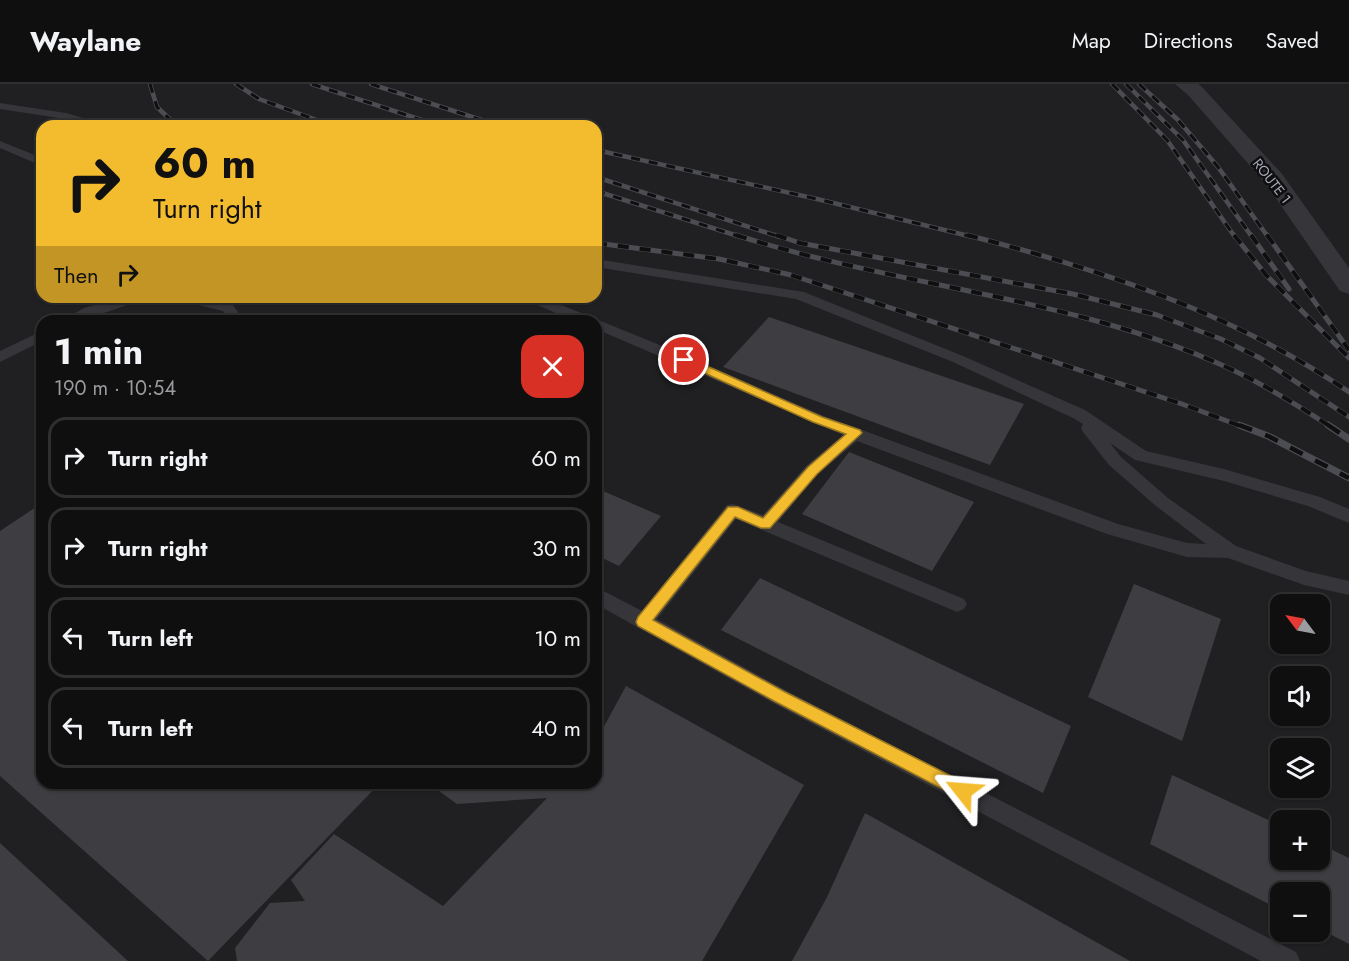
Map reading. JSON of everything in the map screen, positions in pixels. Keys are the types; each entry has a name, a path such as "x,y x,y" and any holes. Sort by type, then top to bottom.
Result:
{"street":[{"name":"ROUTE 1","path":"1190,86 1274,179 1349,286"}],"lane":[{"path":"0,106 81,120"},
{"path":"0,144 36,159"},
{"path":"602,263 799,294 958,359 1079,414 1141,456 1224,475 1314,501 1349,516"},
{"path":"81,315 116,303"},
{"path":"208,303 228,308 233,315"},
{"path":"544,303 574,315"},
{"path":"602,326 684,360 818,420 1113,529 1187,550 1229,551"},
{"path":"0,357 36,338"},
{"path":"1079,414 1115,461 1162,502 1229,551 1304,578 1349,588"},
{"path":"766,524 812,471 855,433"},
{"path":"644,622 733,510 957,604"},
{"path":"602,598 780,696 1287,961"}],"shaded area":[{"path":"0,84 1349,84 1349,961 0,961"}],"building":[{"path":"769,317 1024,404 990,465 723,367"},
{"path":"849,452 974,502 932,571 802,514"},
{"path":"602,491 661,516 619,566 602,558"},
{"path":"36,507 36,789 374,789 208,961 0,776 0,531"},
{"path":"760,578 1071,726 1043,793 721,630"},
{"path":"1134,584 1221,619 1182,741 1088,697"},
{"path":"626,686 804,785 702,961 237,961 235,948 270,903 305,901 291,880 334,834 443,906 547,798 457,804 436,789 602,789 602,730"},
{"path":"1172,775 1270,821 1270,870 1330,870 1330,849 1349,858 1349,944 1330,934 1330,882 1270,882 1270,904 1150,844"},
{"path":"865,813 1130,961 792,961 827,897"},
{"path":"0,843 128,961 0,961"}],"railway":[{"path":"150,84 157,107 171,120"},
{"path":"236,84 259,99 317,120"},
{"path":"312,84 422,120"},
{"path":"371,84 482,120"},
{"path":"1112,84 1167,140 1235,237"},
{"path":"1126,84 1183,140 1252,237"},
{"path":"1139,84 1178,120 1218,167 1268,237"},
{"path":"602,151 817,199 973,237"},
{"path":"602,179 780,237"},
{"path":"602,193 741,237"},
{"path":"736,235 858,268 1105,323 1165,342 1252,379 1331,427"},
{"path":"776,235 800,243 1073,294 1157,315 1221,339 1260,358 1349,417"},
{"path":"967,235 1067,263 1165,297 1259,339 1349,392"},
{"path":"1234,235 1266,275 1349,358"},
{"path":"1251,235 1289,289"},
{"path":"1267,235 1349,350"},
{"path":"602,244 719,259 791,275 1182,404 1243,427"},
{"path":"1239,425 1268,436 1349,478"},
{"path":"1331,427 1349,439"}],"route":[{"path":"684,360 818,420 855,433 812,471 766,524 733,510 644,622 963,791"}]}
